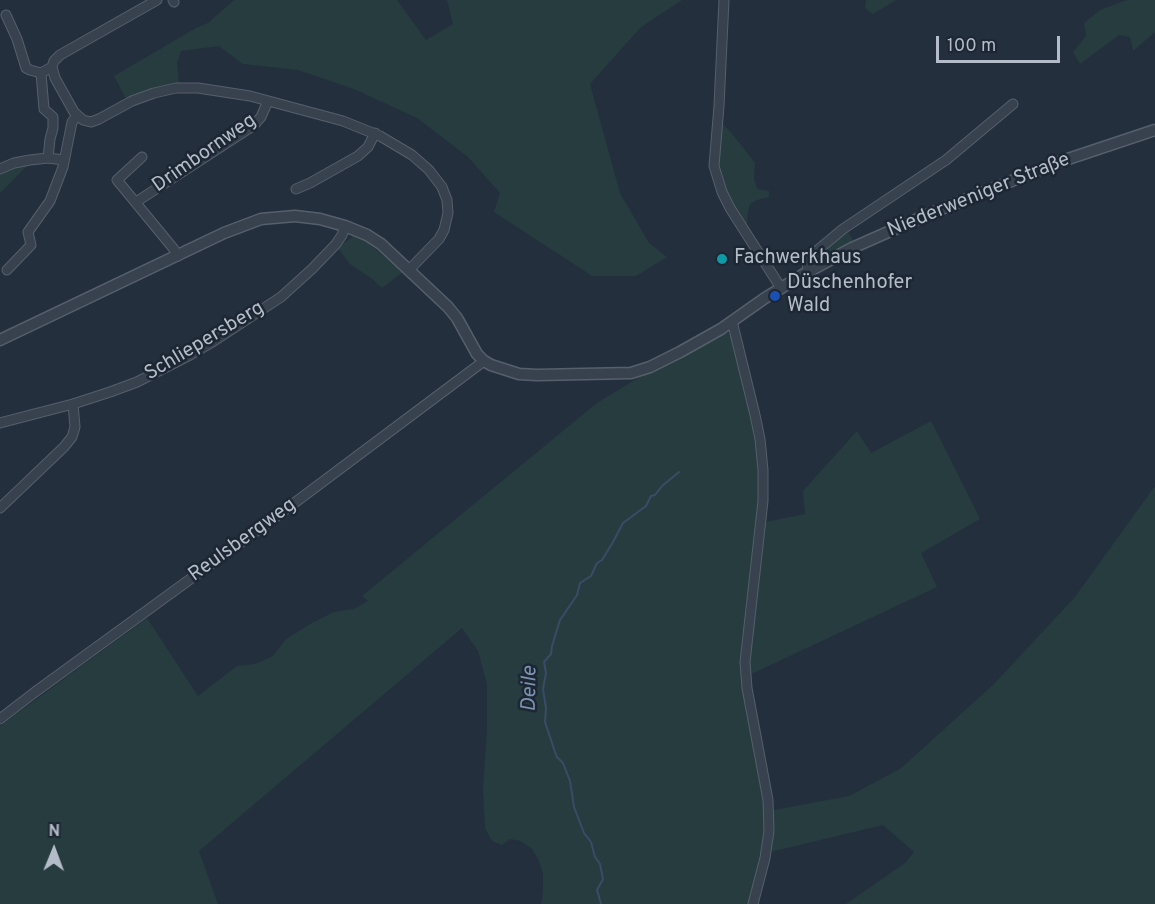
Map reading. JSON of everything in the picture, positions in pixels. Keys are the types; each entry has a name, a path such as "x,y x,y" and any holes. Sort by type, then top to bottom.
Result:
{"street":[{"path":"157,0 54,61 52,67 55,78 77,116 91,122 154,93 176,88 198,88 268,101 334,118 375,133 412,155 429,170 442,187 447,200 448,213 444,230 439,239 410,270"},
{"path":"724,0 714,166 730,208 781,288"},
{"path":"6,15 17,39 26,68 41,73 52,67"},
{"path":"41,73 44,109 54,117 48,158"},
{"name":"Drimbornweg","path":"136,202 253,126 261,117 268,101"},
{"name":"Niederweniger Straße","path":"808,271 807,262 813,254 843,229 946,160 1013,104"},
{"path":"7,270 31,245 28,232 55,190 72,122 77,116"},
{"name":"Niederweniger Straße","path":"484,361 509,371 537,375 632,373 658,364 732,321 808,271 843,252 939,210 1059,162 1155,130"},
{"path":"296,189 362,153 375,133"},
{"path":"142,156 117,180 178,256"},
{"path":"0,169 14,163 48,158 64,160"},
{"path":"310,183 315,193"},
{"path":"0,340 224,233 261,219 295,216 320,219 345,226 381,244 453,313 477,354 484,361"},
{"name":"Schliepersberg","path":"0,423 73,404 137,382 214,341 280,297 312,269 339,240 345,226"},
{"path":"732,321 757,423 764,480 745,655 747,688 769,808 767,851 753,904"},
{"name":"Reulsbergweg","path":"0,719 484,361"},
{"path":"0,508 72,437 75,427 73,404"}],"green space":[{"path":"234,0 397,0 426,40 453,24 447,0 682,0 641,27 590,84 620,193 649,243 667,257 636,276 592,276 494,212 500,193 468,157 417,118 354,89 298,70 243,64 219,46 181,51 177,63 179,84 152,89 126,99 114,76 208,23"},
{"path":"866,0 896,0 873,14 865,8"},
{"path":"1127,0 1155,0 1155,32 1133,51 1130,37 1119,35 1080,64 1073,52 1086,36 1084,23 1100,10"},
{"path":"722,124 755,163 754,179 757,189 769,191 769,197 750,204 747,223 743,227 730,208 715,155 718,125"},
{"path":"30,163 0,193 0,171"},
{"path":"847,230 855,244 815,263 812,261"},
{"path":"353,236 362,238 403,272 382,288 350,264 338,248"},
{"path":"723,332 731,334 759,439 761,523 805,514 803,491 857,431 871,453 931,421 980,519 921,553 937,587 745,677 769,811 849,796 900,769 994,684 1075,597 1155,486 1155,904 846,904 905,863 914,852 883,825 762,854 748,904 541,904 543,874 532,849 521,841 510,839 502,845 492,841 485,828 483,789 487,684 478,651 462,628 199,851 218,904 0,904 0,726 147,618 198,696 237,666 255,664 273,656 286,639 312,623 334,612 354,609 368,601 362,596 597,403 648,372"}],"waterway":[{"name":"Deile","path":"601,904 597,890 603,879 600,864 595,857 591,842 584,833 574,807 570,781 563,763 557,757 545,722 546,708 543,689 546,673 544,662 551,654 560,620 577,595 580,583 591,576 623,523 646,506 651,496 655,495 679,472"}],"place":[{"name":"Fachwerkhaus","path":"722,259"},
{"name":"Düschenhofer Wald","path":"775,296"}]}
